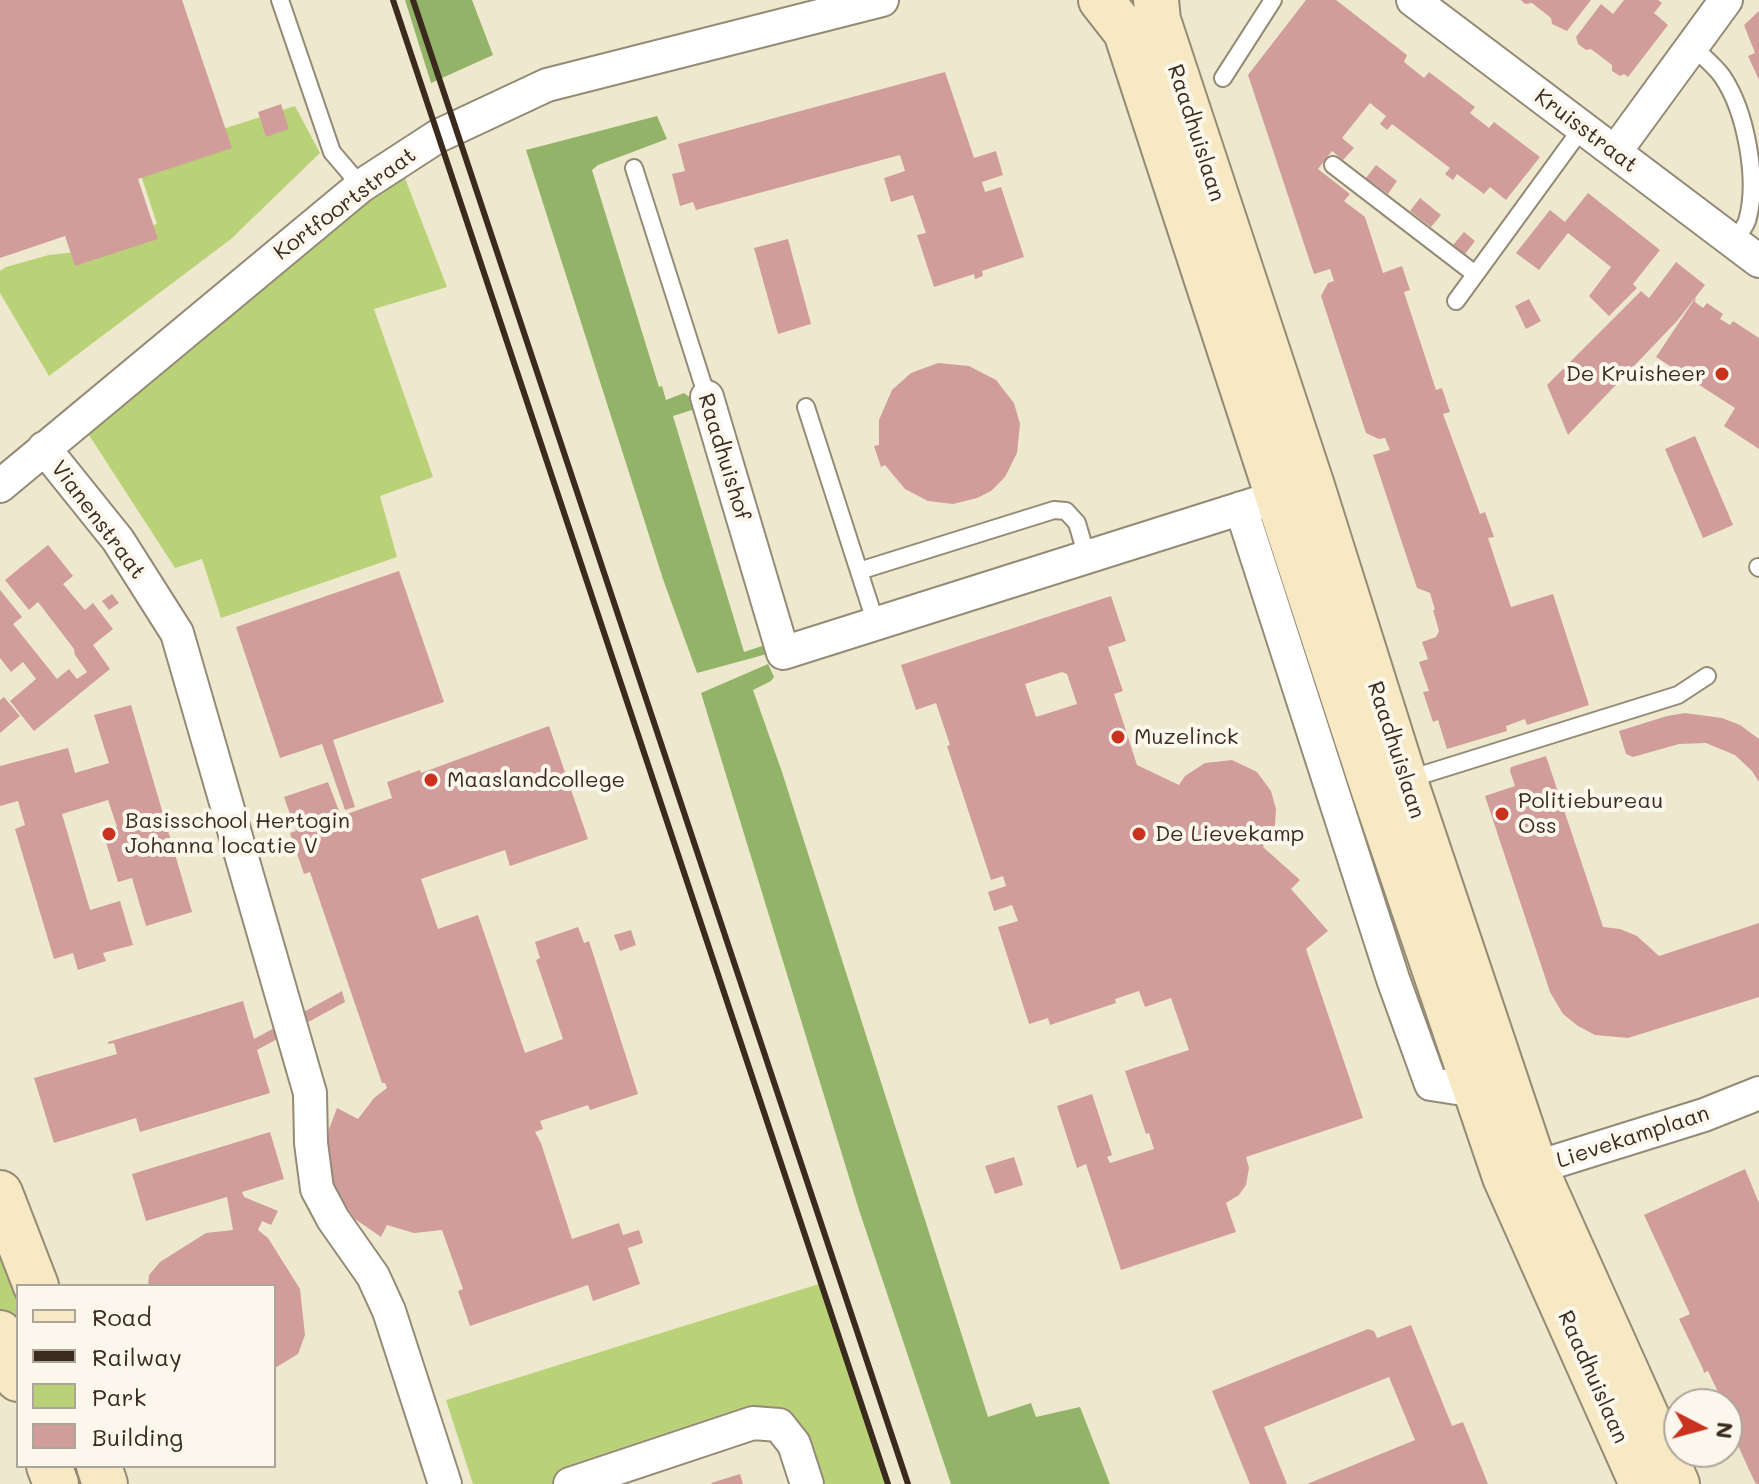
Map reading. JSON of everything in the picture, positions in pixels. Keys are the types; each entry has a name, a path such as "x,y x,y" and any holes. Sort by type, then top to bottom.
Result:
{"street":[{"name":"Kortfoortstraat","path":"0,486 361,186 438,136 547,85 843,6 882,0"},
{"name":"Raadhuislaan","path":"1101,0 1126,32 1277,497 1390,786 1520,1172 1642,1484"},
{"name":"Raadhuislaan","path":"1156,0 1158,20 1393,979 1431,1084 1476,1091"},
{"name":"Kruisstraat","path":"1413,0 1759,261"},
{"path":"1615,152 1726,0"},
{"name":"Raadhuishof","path":"707,397 783,653 1277,497"},
{"name":"Vianenstraat","path":"44,448 118,540 177,633 310,1093 311,1143 317,1189 333,1219 373,1276 389,1311 445,1484"},
{"name":"Raadhuislaan","path":"1390,786 1476,1091 1677,1484"},
{"name":"Lievekamplaan","path":"1520,1172 1704,1115 1759,1093"},
{"path":"0,1193 35,1284"},
{"path":"0,1333 16,1374"},
{"path":"570,1484 753,1423 779,1425 794,1444 807,1484"}],"lane":[{"path":"280,0 332,152 361,186"},
{"path":"1223,78 1273,0"},
{"path":"1691,45 1721,73 1742,121 1753,167 1746,222 1732,242"},
{"path":"1456,301 1582,128"},
{"path":"1333,165 1475,274"},
{"name":"Raadhuishof","path":"634,168 707,397"},
{"path":"806,407 876,624"},
{"path":"859,571 1054,510 1066,511 1077,523 1087,557"},
{"path":"1390,786 1678,695 1707,676"}],"green space":[{"path":"405,0 472,0 493,55 431,83"},
{"path":"295,106 320,153 231,239 49,376 0,293 0,271 49,255 76,252 157,224 135,157"},
{"path":"657,116 667,139 592,170 659,387 662,386 666,400 684,393 692,399 692,410 673,416 744,652 762,646 767,654 697,673 663,579 526,150"},
{"path":"403,173 447,287 374,309 433,477 380,496 397,557 221,618 202,559 175,568 87,432"},
{"path":"768,664 774,677 753,690 988,1417 1031,1403 1036,1417 1080,1407 1110,1484 951,1484 859,1210 701,693"},
{"path":"0,1232 17,1284 16,1354 0,1311"},
{"path":"822,1283 888,1484 819,1484 800,1429 647,1454 554,1484 473,1484 446,1400"}],"building":[{"path":"0,0 182,0 232,148 138,179 158,239 75,266 65,236 0,258"},
{"path":"1306,0 1336,0 1407,55 1404,62 1424,78 1429,72 1475,107 1470,113 1489,128 1494,122 1540,157 1506,200 1490,187 1484,194 1457,174 1453,180 1445,174 1450,168 1392,124 1387,130 1380,124 1386,116 1370,103 1342,138 1354,148 1343,160 1332,151 1318,169 1350,194 1344,201 1365,217 1383,273 1402,266 1410,290 1404,292 1436,390 1442,388 1450,412 1443,414 1480,514 1485,512 1494,537 1488,538 1511,607 1553,594 1589,705 1527,725 1525,719 1506,726 1507,731 1447,749 1438,720 1433,722 1423,692 1429,691 1419,662 1428,659 1422,642 1436,637 1439,631 1435,610 1430,593 1417,588 1373,455 1390,450 1385,438 1379,439 1366,433 1321,296 1328,283 1334,281 1330,269 1314,274 1248,75"},
{"path":"1521,0 1591,0 1567,31 1552,24 1551,18 1532,3 1525,4"},
{"path":"1624,0 1658,0 1662,3 1654,13 1668,25 1628,77 1612,71 1612,65 1591,49 1586,50 1578,44 1576,37 1601,4 1613,14"},
{"path":"1759,11 1759,80 1748,56 1755,53 1744,25"},
{"path":"945,72 974,158 996,151 1003,175 982,182 985,192 1001,187 1024,257 982,271 983,276 975,279 974,274 934,287 917,235 926,233 913,195 891,202 884,178 905,171 900,155 696,210 693,202 680,206 672,174 685,171 678,144"},
{"path":"281,104 289,129 266,137 258,112"},
{"path":"1376,165 1397,181 1388,194 1366,178"},
{"path":"1588,193 1660,250 1633,284 1637,288 1609,316 1589,296 1611,267 1568,233 1539,270 1516,253 1550,210 1565,222"},
{"path":"1420,198 1441,215 1431,227 1410,211"},
{"path":"1464,232 1475,241 1465,254 1453,245"},
{"path":"788,239 811,324 778,334 754,248"},
{"path":"1676,262 1705,285 1677,321 1568,435 1547,385 1641,291 1649,298"},
{"name":"De Kruisheer","path":"1696,297 1695,302 1703,308 1707,303 1723,314 1720,319 1730,325 1733,321 1759,338 1759,449 1724,426 1735,408 1656,357"},
{"path":"1529,299 1541,321 1526,329 1515,306"},
{"path":"938,363 969,366 996,380 1014,403 1020,424 1017,453 1005,477 991,491 953,504 928,501 905,489 885,465 881,467 874,446 879,445 879,420 892,390 911,373"},
{"path":"1695,436 1733,525 1703,538 1665,449"},
{"path":"48,545 73,576 63,584 85,610 93,603 113,629 93,645 110,669 34,731 10,701 36,679 23,662 11,672 0,658 0,590 22,617 13,624 57,679 69,669 77,679 87,672 74,649 38,602 29,610 5,580"},
{"path":"399,571 444,702 333,740 355,807 345,810 322,744 280,758 236,627"},
{"path":"112,594 119,603 109,610 102,601"},
{"path":"1111,596 1126,641 1108,647 1123,691 1114,694 1137,765 1179,785 1185,776 1205,763 1232,760 1257,772 1271,791 1276,809 1275,825 1263,847 1300,880 1291,889 1328,931 1306,949 1363,1118 1246,1157 1249,1168 1246,1185 1239,1195 1226,1203 1236,1232 1121,1270 1086,1164 1077,1168 1057,1106 1092,1094 1112,1155 1107,1157 1110,1163 1154,1149 1125,1071 1189,1050 1171,998 1145,1007 1139,991 1115,999 1116,1003 1050,1025 1048,1018 1029,1024 998,927 1018,921 1012,905 994,911 988,892 1006,886 1003,876 991,880 936,703 916,710 901,665","holes":["1062,672 1067,674 1077,704 1036,717 1025,684"]},
{"path":"4,697 20,716 0,733 0,700"},
{"path":"131,705 192,912 146,926 132,878 118,882 103,832 117,827 108,800 62,814 90,910 120,901 133,945 103,953 106,961 78,970 73,953 54,959 15,829 25,825 18,801 0,806 0,766 68,748 75,773 109,763 94,715"},
{"path":"1685,713 1722,718 1740,725 1759,739 1759,782 1735,755 1706,743 1679,744 1633,757 1626,754 1619,731"},
{"path":"549,726 588,839 510,866 505,850 421,879 438,929 478,915 525,1053 563,1039 536,960 540,958 535,942 578,927 584,943 589,941 638,1094 590,1110 588,1105 540,1121 543,1129 535,1132 572,1239 619,1223 623,1235 639,1230 643,1243 628,1248 640,1284 593,1301 588,1285 470,1326 458,1291 463,1289 442,1230 414,1233 387,1225 381,1237 355,1219 334,1189 327,1152 329,1129 337,1108 358,1119 374,1098 387,1088 382,1083 310,872 304,874 290,833 296,831 284,797 328,782 341,816 392,798 387,782 420,770 421,773"},
{"path":"1546,756 1603,927 1620,929 1637,936 1659,956 1759,923 1759,997 1628,1038 1595,1035 1563,1014 1550,992 1485,796 1515,786 1511,767"},
{"path":"631,930 636,945 620,951 614,935"},
{"path":"342,991 345,1002 257,1050 270,1093 140,1132 136,1118 54,1143 34,1078 117,1054 114,1043 108,1042 243,1001 254,1039"},
{"path":"270,1132 284,1179 242,1192 244,1197 278,1211 271,1225 262,1221 258,1230 268,1238 300,1289 305,1335 298,1354 276,1367 276,1284 148,1284 149,1275 160,1262 206,1233 233,1230 227,1197 146,1221 132,1174"},
{"path":"1014,1157 1023,1185 995,1194 985,1166"},
{"path":"1745,1169 1759,1203 1759,1484 1756,1484 1743,1456 1743,1388 1716,1388 1708,1371 1704,1373 1679,1319 1690,1314 1644,1215"},
{"path":"1411,1325 1452,1426 1463,1422 1488,1484 1307,1484 1415,1440 1389,1377 1264,1427 1287,1484 1250,1484 1212,1391 1368,1329 1374,1331 1377,1338"},
{"path":"740,1474 743,1484 711,1483"}],"railway":[{"path":"393,0 888,1484"},
{"path":"413,0 908,1484"}],"place":[{"name":"De Kruisheer","path":"1722,374"},
{"name":"Muzelinck","path":"1118,737"},
{"name":"Maaslandcollege","path":"431,780"},
{"name":"Politiebureau Oss","path":"1502,814"},
{"name":"Basisschool Hertogin Johanna locatie V","path":"109,834"},
{"name":"De Lievekamp","path":"1139,834"}]}
